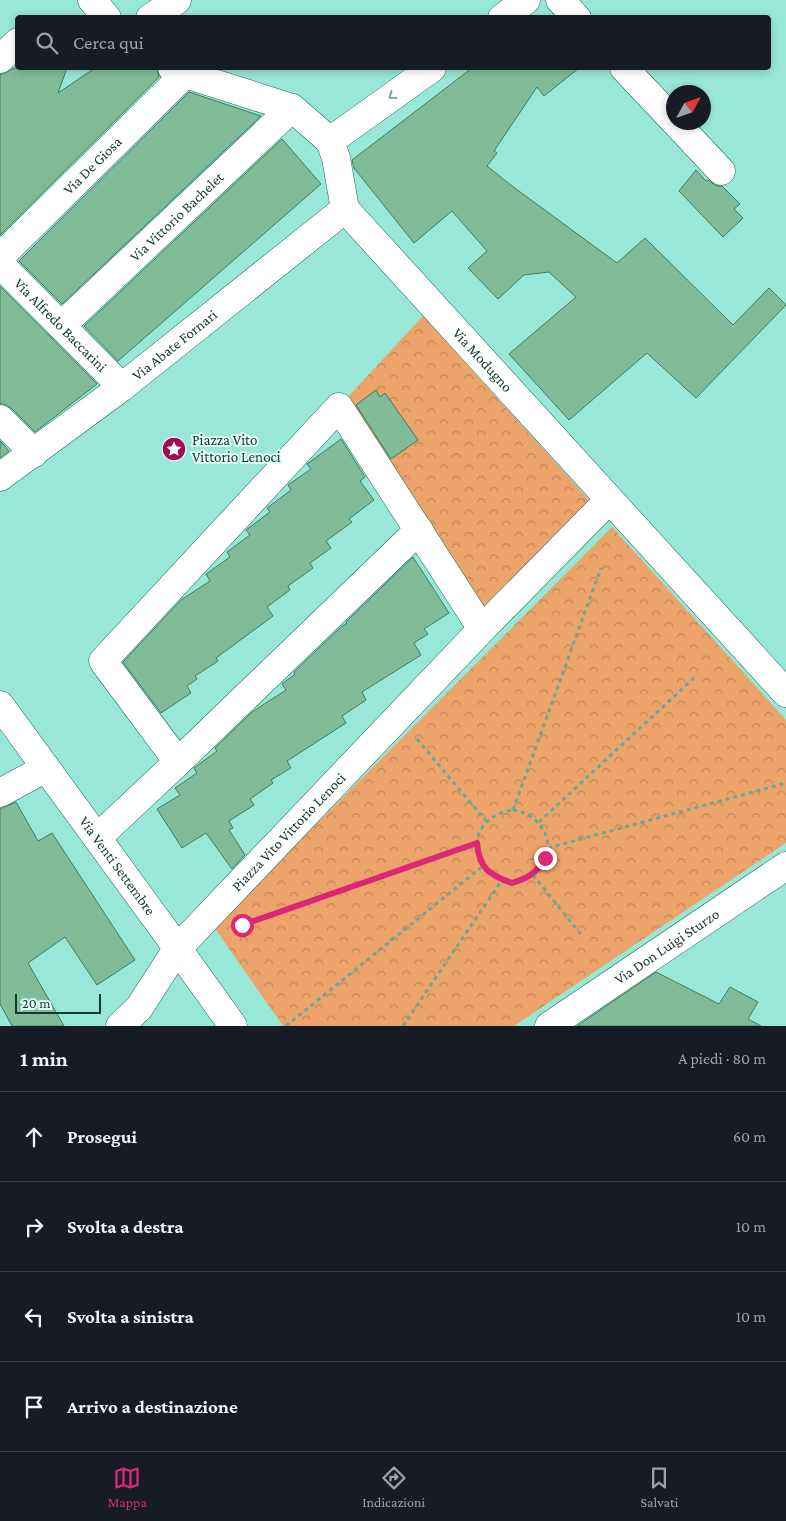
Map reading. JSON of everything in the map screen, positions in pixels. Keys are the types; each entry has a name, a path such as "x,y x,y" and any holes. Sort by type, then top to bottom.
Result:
{"street":[{"path":"92,0 104,15"},
{"path":"154,15 177,0"},
{"path":"506,15 526,0"},
{"path":"560,0 573,15"},
{"path":"0,30 15,34"},
{"path":"0,59 15,45"},
{"path":"330,140 429,70"},
{"path":"626,70 666,113"},
{"path":"178,71 292,108 330,140 336,158 345,209"},
{"name":"Via De Giosa","path":"0,257 178,71"},
{"name":"Via Vittorio Bachelet","path":"62,326 292,108"},
{"path":"682,130 721,171"},
{"name":"Via Abate Fornari","path":"0,477 122,387 345,209"},
{"name":"Via Modugno","path":"345,209 786,693"},
{"name":"Via Alfredo Baccarini","path":"0,264 122,387"},
{"path":"178,762 103,661 340,407 482,629"},
{"path":"0,418 34,453"},
{"name":"Piazza Vito Vittorio Lenoci","path":"120,1026 139,1008 177,949 482,629 609,500"},
{"path":"98,838 420,530"},
{"name":"Via Venti Settembre","path":"0,705 233,1026"},
{"path":"0,793 46,768"},
{"name":"Via Don Luigi Sturzo","path":"549,1026 786,866"}],"path":[{"path":"513,810 601,568"},
{"path":"539,822 695,676"},
{"path":"415,736 486,821"},
{"path":"548,848 786,783"},
{"path":"513,810 532,816 539,822 544,830 548,848 543,863 533,875 512,883 491,874 483,866 478,855 477,843 480,831 486,821 503,811 513,810"},
{"path":"235,925 242,925 477,843"},
{"path":"286,1026 483,866"},
{"path":"533,875 583,937"},
{"path":"403,1026 502,880"}],"green space":[{"path":"423,316 592,503 483,615 345,400"},
{"path":"612,527 786,720 786,843 514,1026 283,1026 214,927"}],"building":[{"path":"14,68 15,70 66,70 58,93 92,70 157,70 159,77 0,235 0,74 4,74"},
{"path":"469,70 576,70 544,96 537,87 494,151 497,153 487,166 617,263 645,238 733,325 769,288 786,305 696,398 647,353 569,420 509,354 576,297 549,272 524,275 498,299 468,268 487,251 452,211 414,243 354,168 352,160"},
{"path":"189,92 261,116 62,304 19,261"},
{"path":"282,139 321,184 118,361 84,326"},
{"path":"696,170 706,181 708,180 716,186 722,186 740,204 734,209 743,218 723,237 679,191"},
{"path":"0,286 97,384 35,432 11,408 0,404"},
{"path":"376,390 380,397 385,393 418,440 391,459 356,405"},
{"path":"341,439 365,477 360,481 374,500 349,519 352,522 326,541 331,548 310,563 313,568 288,586 290,590 267,607 273,616 216,658 218,661 195,676 197,679 187,686 191,693 161,713 123,662 181,600 210,581 206,574 230,557 227,552 250,535 246,530 270,512 267,508 291,490 288,485 311,469 307,464"},
{"path":"0,441 9,451 0,458"},
{"path":"413,557 449,613 424,629 428,634 414,643 421,655 362,692 366,700 342,716 346,723 287,761 291,768 271,780 273,783 250,799 254,805 229,821 233,828 229,830 245,855 232,869 206,833 182,848 157,809 180,795 175,788 197,773 194,768 217,751 215,748 252,712 286,690 282,684 295,674 294,672 347,623"},
{"path":"16,802 38,841 52,833 135,960 97,985 65,937 28,963 64,1026 12,1026 0,1004 0,809"},
{"path":"656,972 719,1004 730,987 758,1002 748,1019 761,1026 577,1026"}],"place":[{"name":"Piazza Vito Vittorio Lenoci","path":"174,449"}],"route":[{"path":"242,925 477,843 478,855 483,866 491,874 512,883 533,875 540,868 545,858"}]}
